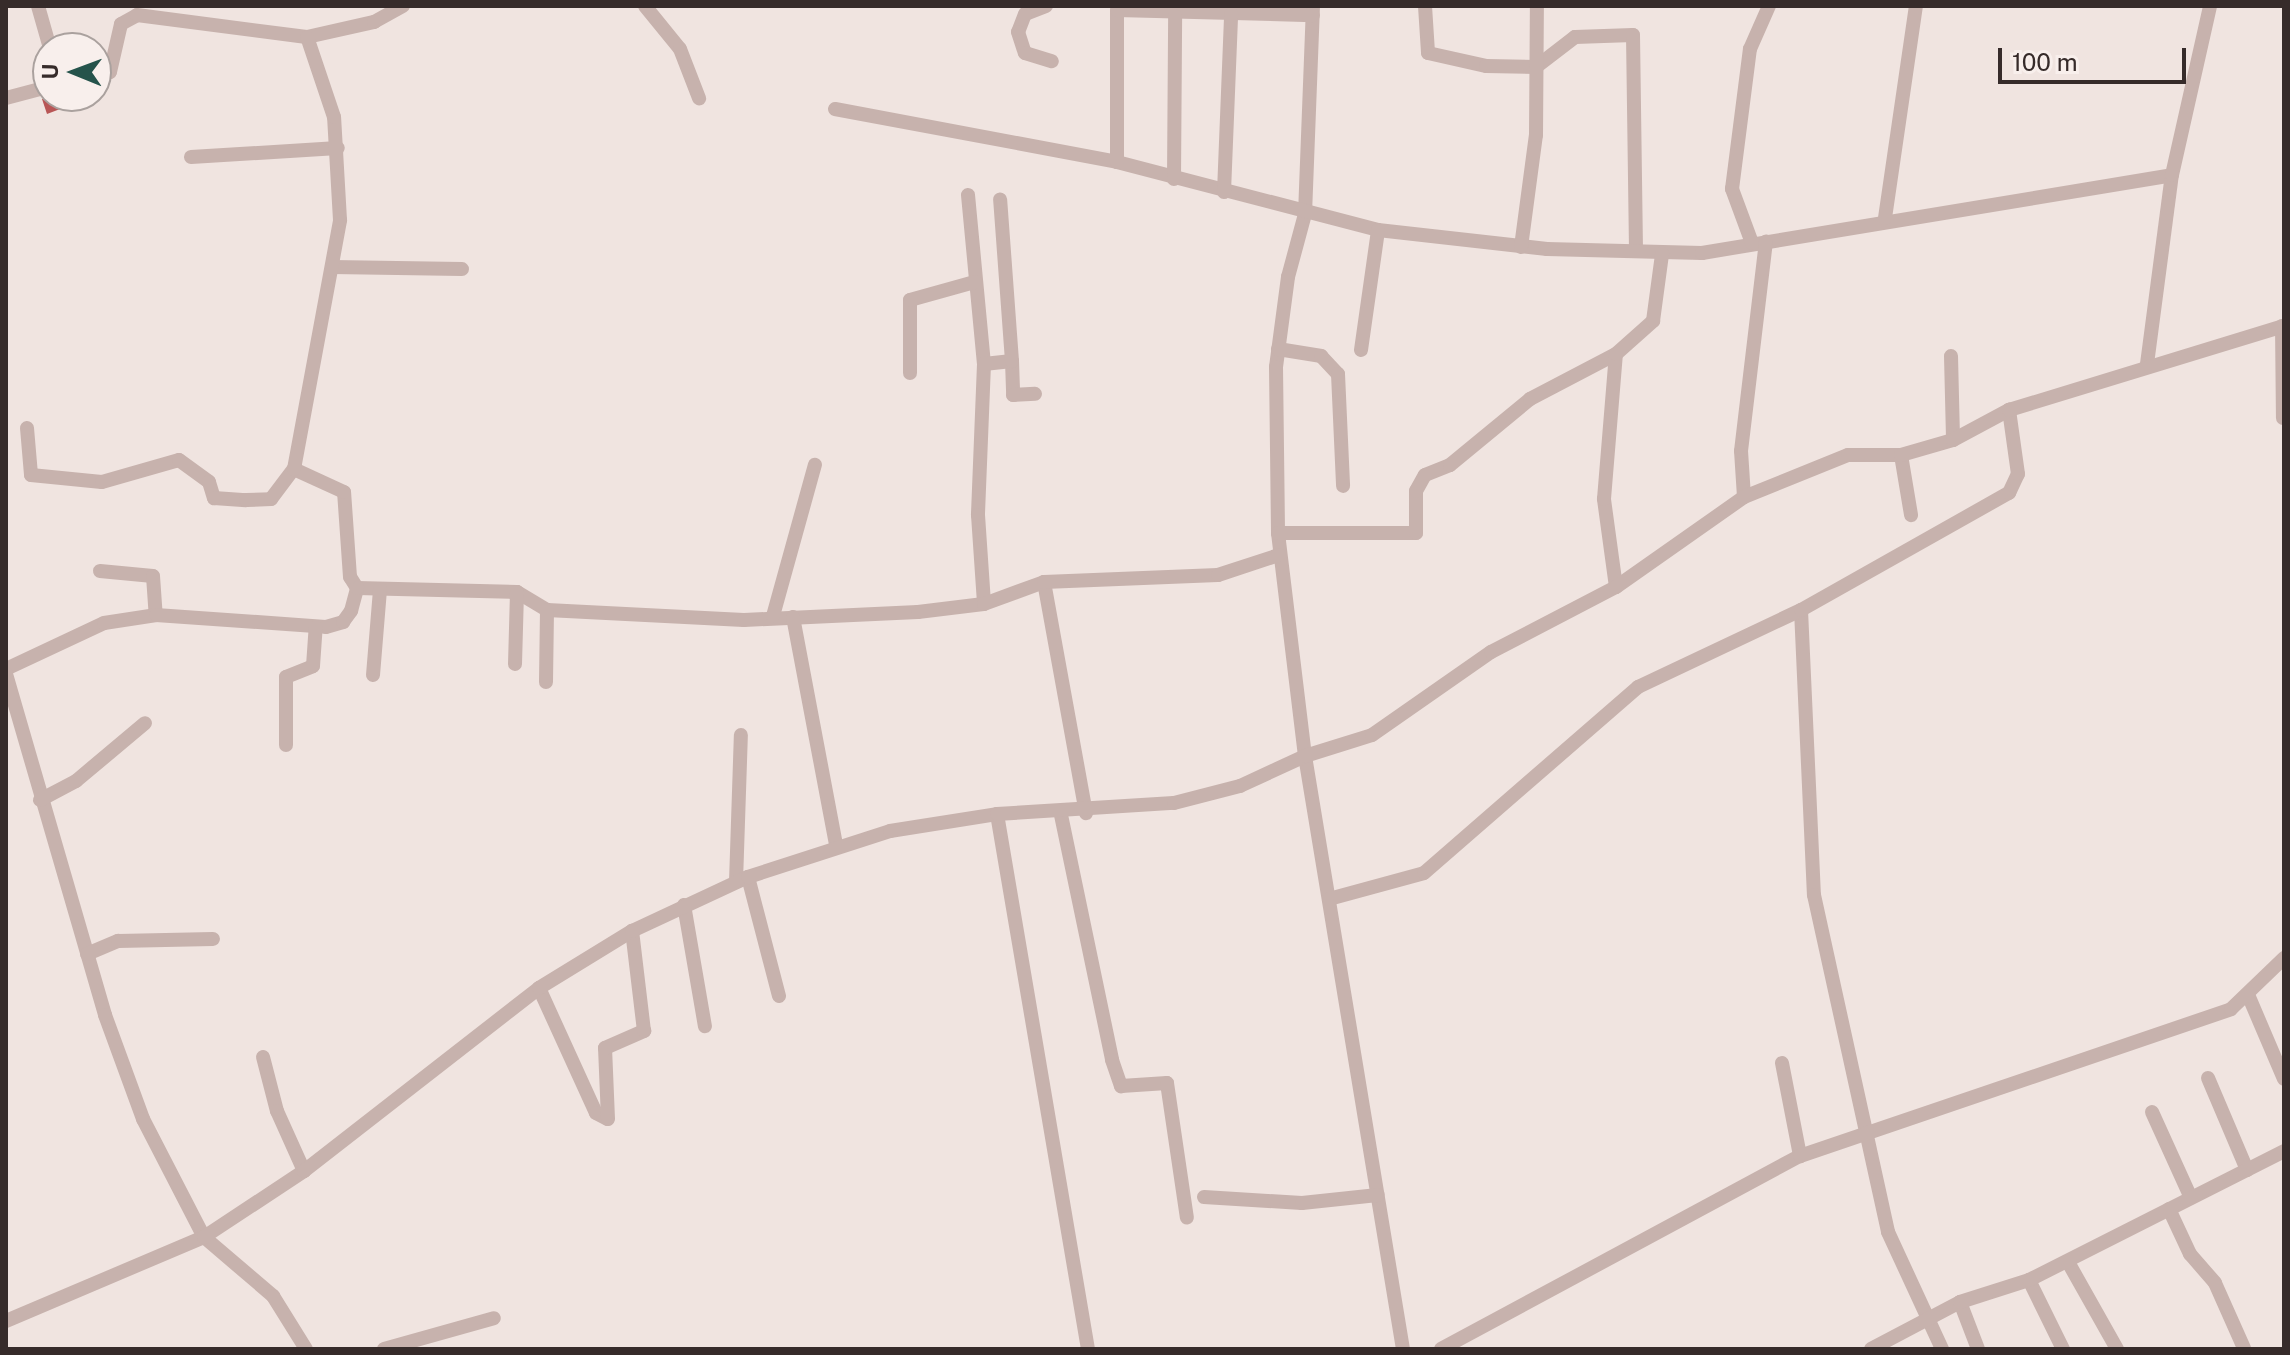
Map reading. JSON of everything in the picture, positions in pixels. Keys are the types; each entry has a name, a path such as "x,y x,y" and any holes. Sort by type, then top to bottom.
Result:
{"street":[{"path":"38,6 45,32"},
{"path":"368,6 374,22"},
{"path":"112,63 121,24 136,10 307,37 374,22 403,6"},
{"path":"645,6 673,37 699,98"},
{"path":"1046,6 1025,14 1018,32 1025,53 1052,61"},
{"path":"1425,6 1426,46 1434,58 1536,67 1575,37 1624,32 1637,42 1636,251"},
{"path":"1521,247 1536,135 1537,6"},
{"path":"1744,497 1741,451 1759,242 1732,189 1750,49 1769,6"},
{"path":"1885,218 1916,6"},
{"path":"2147,364 2172,175 2210,6"},
{"path":"1117,162 1112,8 1175,16 1313,11 1305,214 1288,277 1278,349 1272,454 1279,555 1305,756 1403,1349"},
{"path":"1224,192 1231,14"},
{"path":"1174,179 1175,16"},
{"path":"27,428 31,475 102,482 179,460 209,482 214,498 246,500 271,499 294,469 340,220 338,148 307,37"},
{"path":"6,98 32,91"},
{"path":"835,109 1117,162 1305,214 1378,230 1521,247 1662,254 1759,242 1885,218 2172,175"},
{"path":"191,157 338,148"},
{"path":"968,195 984,364 978,515 984,604"},
{"path":"1000,199 1013,395 1035,394"},
{"path":"1361,350 1378,230"},
{"path":"1278,533 1416,533 1421,478 1450,465 1530,399 1616,354 1653,321 1662,254"},
{"path":"332,267 462,269"},
{"path":"910,373 910,300 975,282"},
{"path":"6,1321 204,1237 304,1171 539,988 632,931 742,879 836,844 997,814 1061,815 1174,803 1240,786 1305,756 1372,735 1491,652 1616,587 1744,497 1848,455 1901,455 1953,440 2009,410 2147,364 2283,326 2283,418"},
{"path":"1278,349 1321,356 1338,374 1343,486"},
{"path":"1616,354 1604,499 1616,587"},
{"path":"1951,356 1953,440"},
{"path":"984,364 1012,361"},
{"path":"1329,899 1424,873 1638,687 1801,610 2016,486 2009,410"},
{"path":"1901,455 1911,515"},
{"path":"773,616 815,465"},
{"path":"294,469 341,487 350,577 357,588"},
{"path":"357,588 517,592 547,610 793,617 984,604 1044,582 1190,579 1279,555"},
{"path":"100,571 153,576 156,615"},
{"path":"1044,582 1086,813"},
{"path":"306,1349 273,1296 204,1237 121,1067 40,800 6,672 88,628 156,615 316,627 343,622 357,588"},
{"path":"373,675 380,589"},
{"path":"515,664 517,592"},
{"path":"546,682 547,610"},
{"path":"1801,610 1814,895 1888,1232 1942,1349"},
{"path":"793,617 836,844"},
{"path":"286,745 286,677 317,659 316,627"},
{"path":"40,800 76,781 145,723"},
{"path":"741,735 742,879 779,996"},
{"path":"997,814 1088,1349"},
{"path":"1061,815 1112,1060 1121,1086 1167,1083 1187,1218"},
{"path":"684,905 705,1026"},
{"path":"539,988 596,1113 608,1119 605,1048 644,1031 632,931"},
{"path":"87,954 118,941 213,939"},
{"path":"1441,1349 1800,1156 2231,1009 2249,997 2284,958"},
{"path":"2249,997 2284,1079"},
{"path":"263,1057 277,1111 304,1171"},
{"path":"1782,1063 1800,1156"},
{"path":"2208,1078 2247,1170"},
{"path":"2152,1112 2191,1198"},
{"path":"1871,1349 1960,1302 2029,1280 2068,1262 2284,1151"},
{"path":"1204,1197 1302,1203 1378,1195"},
{"path":"2169,1209 2190,1254 2215,1283 2244,1348"},
{"path":"2068,1262 2117,1349"},
{"path":"2029,1280 2063,1349"},
{"path":"1960,1302 1978,1349"},
{"path":"384,1349 494,1318"}]}
